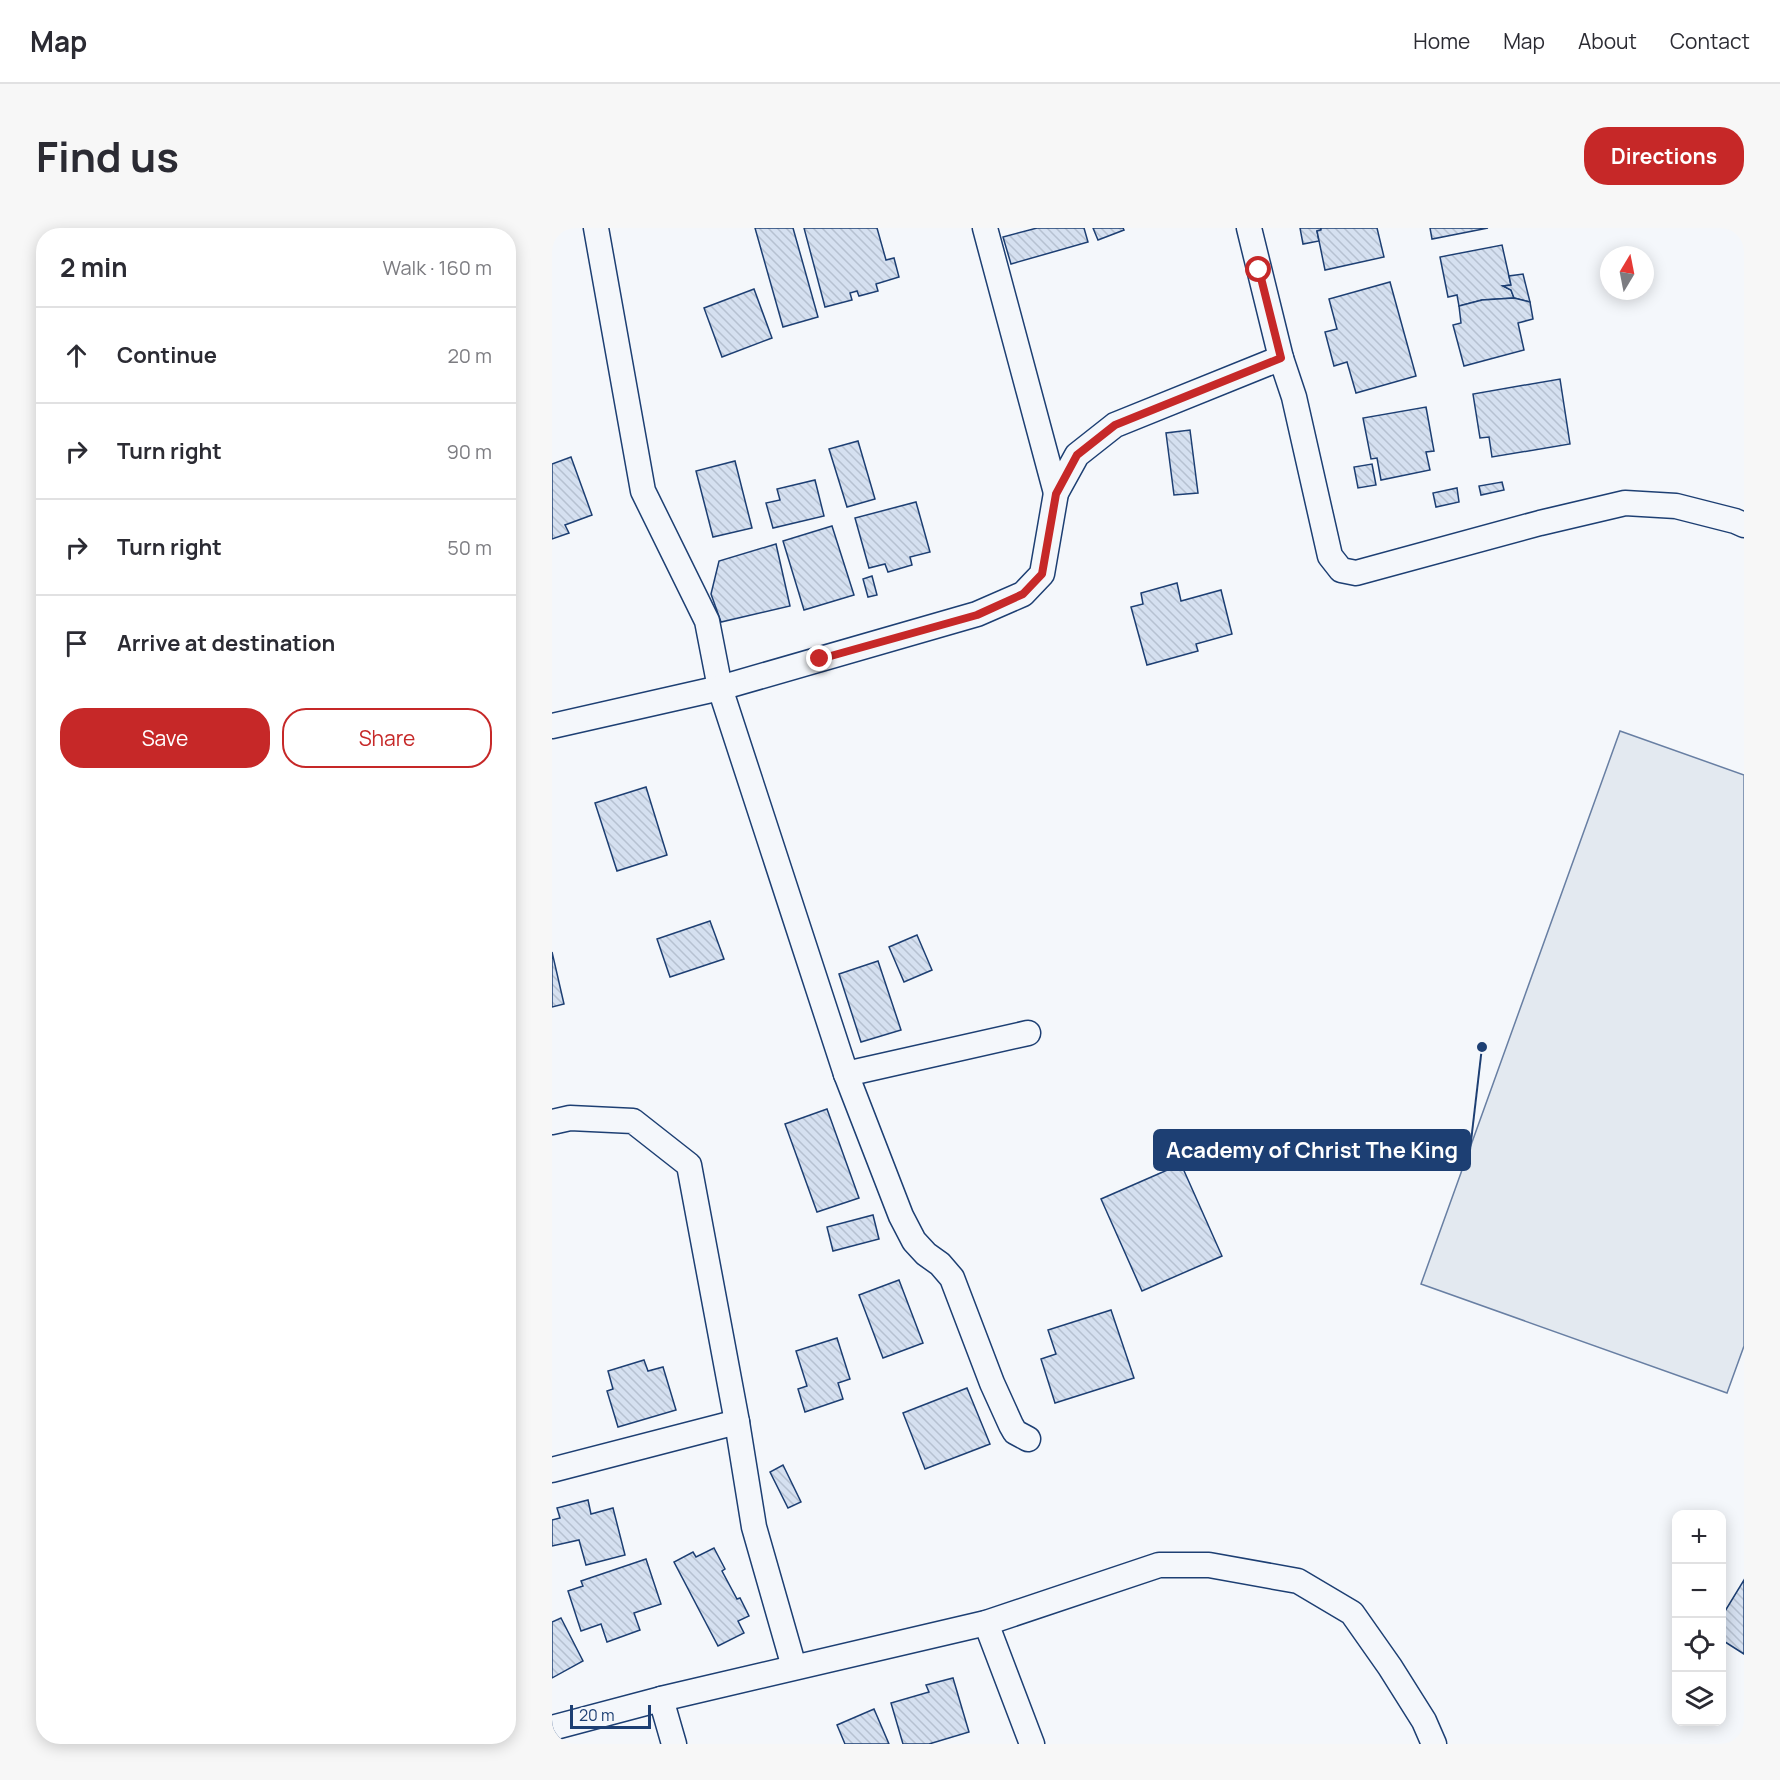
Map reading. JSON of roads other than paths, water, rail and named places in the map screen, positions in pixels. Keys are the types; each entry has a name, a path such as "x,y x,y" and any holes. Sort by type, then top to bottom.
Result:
{"street":[{"path":"596,228 643,491 707,621 720,688 846,1074 901,1216 914,1241 952,1278 992,1383 1011,1425 1015,1432 1028,1439"},
{"path":"985,228 1056,494"},
{"path":"1249,228 1281,358 1294,397 1330,556 1341,570 1356,573 1540,523 1625,503 1676,506 1744,525"},
{"path":"552,726 720,688 977,615 1023,594 1042,574 1056,494 1077,455 1115,425 1281,358"},
{"path":"846,1074 1028,1033"},
{"path":"552,1122 570,1118 633,1121 689,1165 737,1422 754,1527 794,1667"},
{"path":"552,1470 737,1422"},
{"path":"552,1728 661,1699 986,1623 1159,1565 1209,1564 1298,1581 1352,1613 1401,1685 1424,1722 1434,1744"},
{"path":"986,1623 1032,1744"},
{"path":"661,1699 674,1744"}],"place":[{"name":"Academy of Christ The King","path":"1482,1047"}]}
